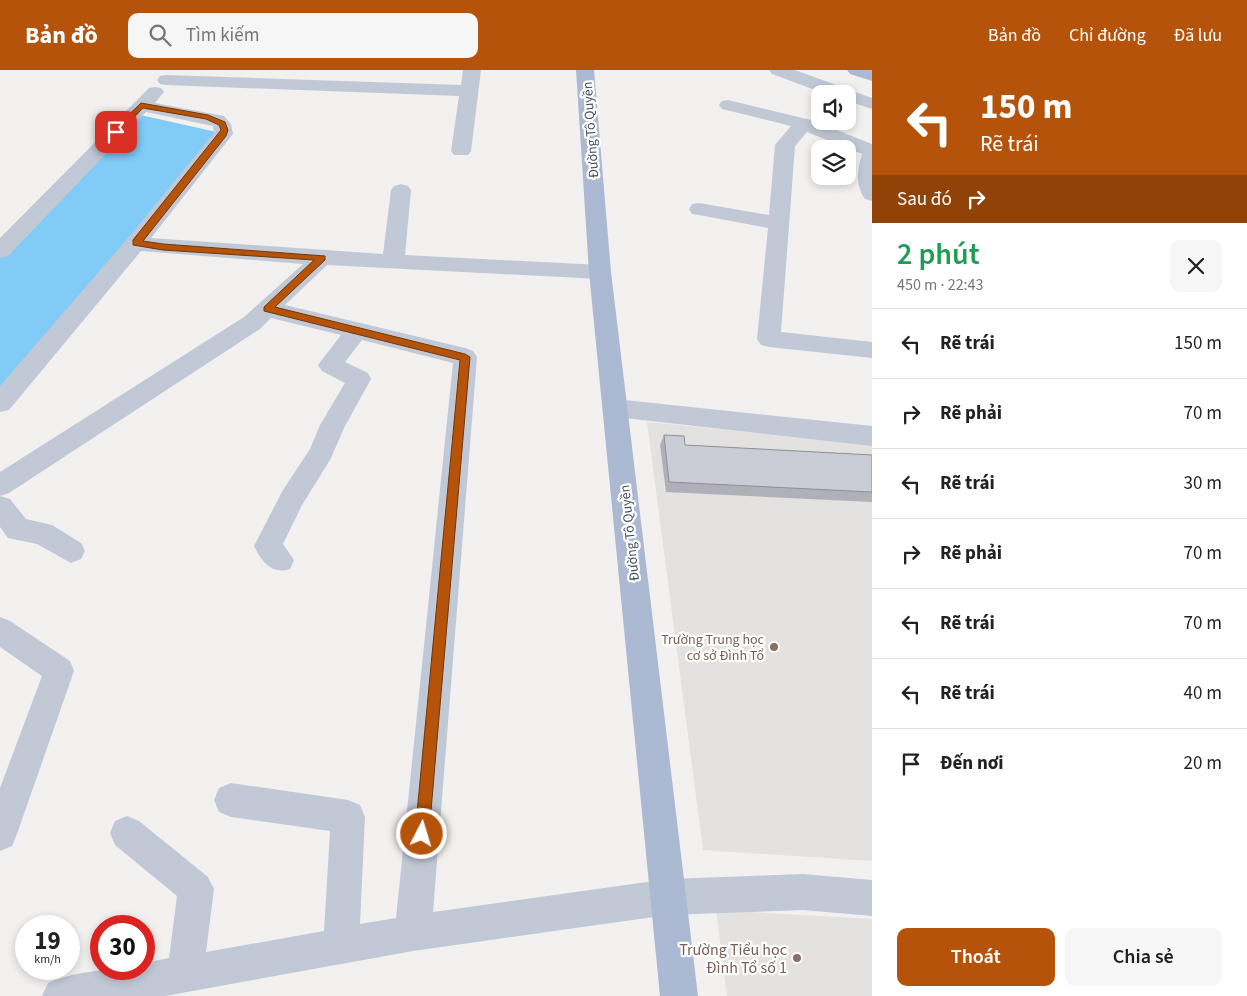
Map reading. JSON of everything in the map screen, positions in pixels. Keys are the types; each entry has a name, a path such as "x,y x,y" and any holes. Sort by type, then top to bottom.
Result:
{"main road":[{"path":"856,70 872,76"},
{"name":"Đường Tô Quyền","path":"582,71 600,272 679,996"}],"street":[{"path":"461,151 472,70"},
{"path":"778,70 820,85"},
{"path":"0,251 170,75 469,91"},
{"path":"856,98 872,104"},
{"path":"728,105 804,124 872,152 866,172 872,195"},
{"path":"0,403 224,134 222,124 208,117 141,106"},
{"path":"804,124 785,145 769,339 872,350"},
{"path":"393,262 400,190"},
{"path":"699,209 779,222"},
{"path":"136,242 163,247 322,258 600,272"},
{"path":"0,485 252,323 322,258"},
{"path":"267,309 465,357 413,933"},
{"path":"280,560 268,546 292,498 321,452 333,425 359,379 330,365 357,331"},
{"path":"615,408 872,436"},
{"path":"0,507 18,530 42,533 71,551"},
{"path":"0,630 59,671 0,834"},
{"path":"231,800 348,817 341,946"},
{"path":"127,833 196,889 185,974"},
{"path":"61,996 413,933 668,897 802,892 872,898"}],"shaded area":[{"name":"Trường Trung học cơ sở Đình Tổ","path":"647,422 872,444 872,861 703,850"},
{"name":"Trường Tiểu học Đình Tổ số 1","path":"716,910 872,919 872,996 727,996"}],"water":[{"path":"136,114 221,133 0,388 0,254"}],"building":[{"path":"664,435 684,436 685,445 872,455 872,492 669,482"}],"place":[{"name":"Trường Trung học cơ sở Đình Tổ","path":"774,647"},
{"name":"Trường Tiểu học Đình Tổ số 1","path":"797,958"}],"route":[{"path":"116,132 141,106 208,117 222,124 224,130 224,134 136,242 163,247 322,258 267,309 465,357 422,834"}]}
